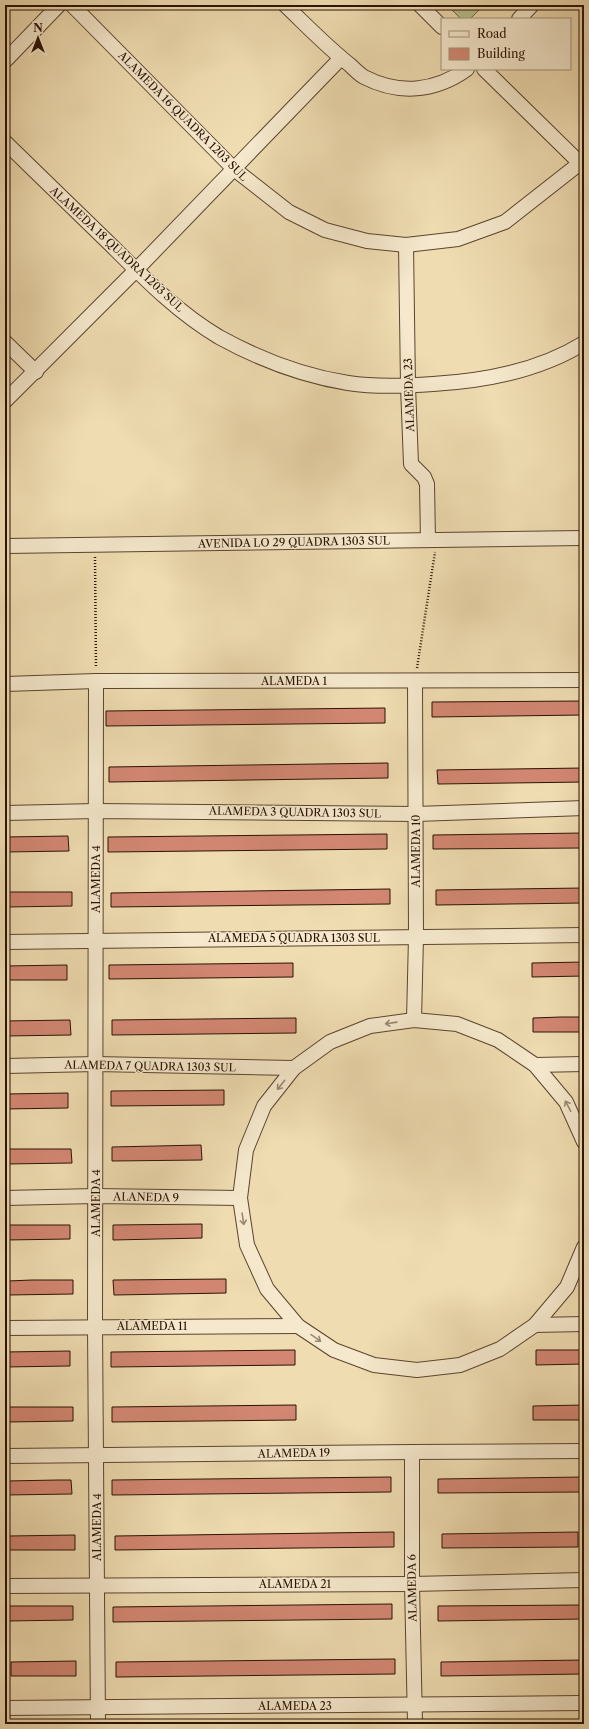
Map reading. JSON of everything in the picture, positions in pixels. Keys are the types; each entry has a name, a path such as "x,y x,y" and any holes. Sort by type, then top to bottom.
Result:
{"street":[{"path":"5,61 59,5"},
{"name":"ALAMEDA 16 QUADRA 1203 SUL","path":"72,5 234,169 289,212 325,230 367,241 406,245 458,239 505,222 583,164"},
{"path":"285,5 341,58 363,76 392,88 423,88 441,84 465,70"},
{"path":"420,5 441,26"},
{"path":"520,18 532,5"},
{"path":"5,402 136,270 341,58"},
{"path":"485,70 583,164"},
{"name":"ALAMEDA 18 QUADRA 1203 SUL","path":"5,142 136,270 180,310 218,336 270,362 308,374 350,384 408,386 464,382 512,373 569,352 584,344"},
{"name":"ALAMEDA 23","path":"406,245 408,386 411,464 424,477 426,484 432,540"},
{"path":"5,342 36,372"},
{"name":"AVENIDA LO 29 QUADRA 1303 SUL","path":"5,546 584,538"},
{"name":"ALAMEDA 1","path":"5,684 96,682 415,682 584,680"},
{"name":"ALAMEDA 4","path":"96,682 95,1327 98,1724"},
{"name":"ALAMEDA 10","path":"414,1020 416,937 415,682"},
{"name":"ALAMEDA 3 QUADRA 1303 SUL","path":"5,813 96,811 416,814 584,808"},
{"name":"ALAMEDA 5 QUADRA 1303 SUL","path":"5,942 584,935"},
{"path":"584,1142 566,1102 534,1065 498,1040 457,1024 414,1020 370,1026 330,1042 294,1068 264,1106 246,1150 240,1198 247,1245 267,1289 298,1326 334,1350 374,1365 417,1370 460,1365 500,1349 535,1325 567,1287 584,1247"},
{"name":"ALAMEDA 7 QUADRA 1303 SUL","path":"5,1066 96,1064 294,1068"},
{"path":"534,1065 584,1064"},
{"name":"ALANEDA 9","path":"5,1198 96,1196 240,1198"},
{"path":"535,1325 584,1324"},
{"name":"ALAMEDA 11","path":"5,1328 298,1326"},
{"name":"ALAMEDA 19","path":"5,1456 584,1451"},
{"name":"ALAMEDA 6","path":"412,1452 412,1584 415,1724"},
{"name":"ALAMEDA 21","path":"5,1586 97,1584 412,1584 584,1580"},
{"name":"ALAMEDA 23","path":"5,1708 584,1703"}],"path":[{"path":"415,682 432,540"},
{"path":"95,544 96,682"}],"green space":[{"path":"447,5 484,5 471,18 460,18"}],"building":[{"path":"584,701 584,715 432,717 432,702"},
{"path":"385,708 385,723 106,726 106,711"},
{"path":"388,763 388,778 109,782 109,767"},
{"path":"584,768 584,782 438,784 437,770"},
{"path":"584,833 584,848 433,849 433,835"},
{"path":"387,834 387,849 108,852 108,837"},
{"path":"68,836 69,851 5,852 5,837"},
{"path":"584,888 584,903 436,905 436,890"},
{"path":"390,889 390,904 111,907 111,893"},
{"path":"6,892 72,892 72,906 7,907"},
{"path":"584,962 584,976 532,977 532,963"},
{"path":"293,963 293,977 109,979 109,965"},
{"path":"67,965 67,980 5,980 5,966"},
{"path":"584,1017 584,1032 533,1032 533,1018"},
{"path":"296,1018 296,1033 112,1035 112,1020"},
{"path":"70,1020 71,1035 5,1036 5,1021"},
{"path":"224,1090 224,1105 111,1106 111,1091"},
{"path":"68,1093 68,1108 5,1109 5,1094"},
{"path":"201,1145 202,1160 112,1161 112,1147"},
{"path":"6,1149 71,1149 72,1163 6,1164"},
{"path":"202,1224 202,1238 113,1240 113,1225"},
{"path":"5,1225 70,1225 70,1239 5,1240"},
{"path":"226,1279 226,1293 114,1295 113,1280"},
{"path":"73,1280 73,1294 8,1295 8,1281"},
{"path":"295,1350 295,1365 111,1367 111,1352"},
{"path":"536,1350 584,1350 584,1364 536,1365"},
{"path":"70,1351 70,1366 5,1367 5,1352"},
{"path":"296,1405 296,1420 112,1422 112,1407"},
{"path":"584,1405 584,1420 533,1420 533,1406"},
{"path":"7,1407 73,1407 73,1421 8,1422"},
{"path":"391,1477 391,1492 112,1495 112,1480"},
{"path":"584,1477 584,1492 438,1493 438,1479"},
{"path":"71,1480 72,1494 6,1495 6,1481"},
{"path":"394,1532 394,1547 115,1550 115,1536"},
{"path":"578,1532 578,1547 442,1548 442,1534"},
{"path":"75,1535 75,1550 9,1550 9,1536"},
{"path":"392,1604 392,1619 113,1622 113,1607"},
{"path":"584,1605 584,1619 438,1621 438,1606"},
{"path":"7,1606 73,1606 73,1620 7,1621"},
{"path":"395,1659 395,1674 116,1677 116,1662"},
{"path":"584,1660 584,1674 441,1676 441,1662"},
{"path":"76,1661 76,1676 11,1676 11,1662"}]}
